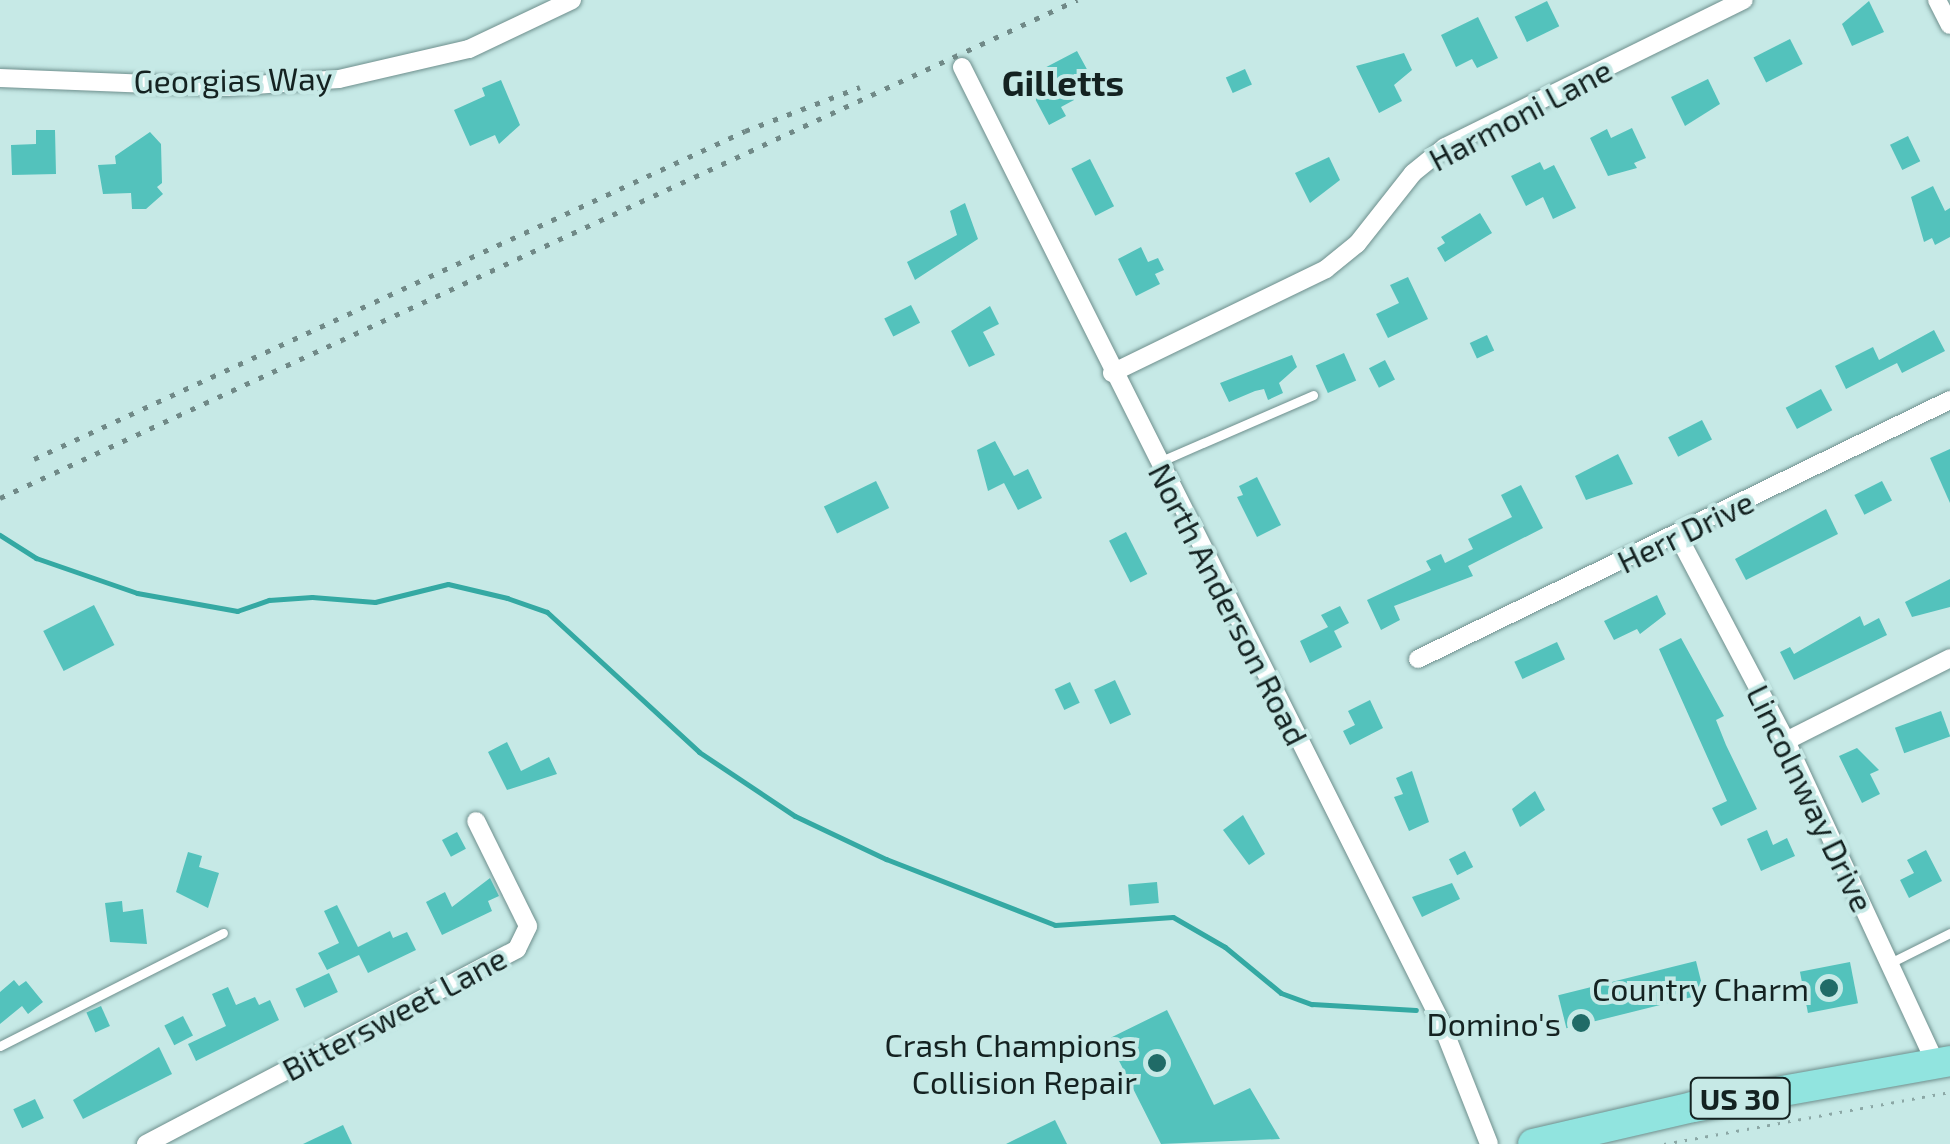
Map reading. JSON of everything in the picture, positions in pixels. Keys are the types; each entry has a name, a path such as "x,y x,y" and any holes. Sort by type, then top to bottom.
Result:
{"main road":[{"name":"US 30","path":"1533,1144 1693,1107 1943,1063"}],"street":[{"name":"Georgias Way","path":"0,78 226,86 339,80 468,48 572,0"},
{"name":"Harmoni Lane","path":"1112,374 1326,268 1374,226 1413,173 1456,140 1744,0"},
{"path":"1938,0 1950,25"},
{"name":"North Anderson Road","path":"962,67 1112,374 1440,1020 1490,1144"},
{"name":"Herr Drive","path":"1418,659 1678,536 1950,400"},
{"name":"Lincolnway Drive","path":"1678,536 1786,741 1890,963 1943,1063"},
{"path":"1786,741 1950,658"},
{"name":"Bittersweet Lane","path":"146,1144 517,949 528,926 476,821"}],"lane":[{"path":"1157,463 1313,395"},
{"path":"0,1046 223,933"},
{"path":"1890,963 1950,934"}],"path":[{"path":"1664,1144 1950,1092"}],"building":[{"path":"1547,1 1559,26 1527,42 1515,17"},
{"path":"1869,1 1884,32 1852,46 1842,24"},
{"path":"1478,17 1498,58 1477,68 1472,59 1456,67 1441,35"},
{"path":"1790,39 1803,64 1766,83 1753,58"},
{"path":"1077,51 1089,73 1066,85 1074,100 1061,107 1066,116 1049,125 1032,93 1041,88 1033,74"},
{"path":"1404,53 1412,70 1394,85 1402,101 1379,113 1356,66"},
{"path":"1245,69 1252,85 1233,93 1226,78"},
{"path":"1708,79 1720,104 1685,126 1671,97"},
{"path":"501,80 520,125 499,144 495,135 470,146 454,110 485,96 482,88"},
{"path":"1632,128 1646,158 1634,163 1637,168 1608,176 1590,138 1607,129 1611,138"},
{"path":"36,130 55,130 56,174 12,175 11,145 36,144"},
{"path":"150,132 161,144 162,183 157,187 163,194 146,209 132,209 131,193 103,194 98,165 116,164 115,156"},
{"path":"1908,136 1920,161 1902,170 1890,145"},
{"path":"1329,157 1340,180 1310,203 1295,173"},
{"path":"1090,159 1114,206 1095,216 1071,169"},
{"path":"1540,162 1544,170 1554,165 1576,208 1553,219 1543,197 1526,206 1511,176"},
{"path":"1933,186 1945,211 1950,208 1950,237 1935,245 1932,238 1924,242 1911,197"},
{"path":"965,203 978,239 915,280 907,262 957,235 950,211"},
{"path":"1480,213 1492,233 1445,262 1437,248 1445,243 1441,237"},
{"path":"1141,247 1148,262 1158,258 1164,270 1155,274 1160,284 1136,296 1118,259"},
{"path":"1408,277 1428,319 1388,338 1376,314 1399,303 1390,285"},
{"path":"911,305 920,323 893,336 884,319"},
{"path":"990,306 999,324 983,332 995,355 969,367 951,331"},
{"path":"1934,330 1945,351 1902,373 1897,363 1846,389 1835,366 1873,347 1879,360"},
{"path":"1487,335 1494,350 1477,358 1470,343"},
{"path":"1344,353 1356,380 1328,393 1316,366"},
{"path":"1292,355 1297,367 1279,383 1283,393 1268,400 1264,389 1229,402 1220,383"},
{"path":"1385,360 1395,380 1379,388 1369,368"},
{"path":"1821,389 1832,410 1797,429 1786,408"},
{"path":"1702,420 1712,440 1678,457 1668,437"},
{"path":"995,441 1014,476 1028,469 1042,498 1018,510 1004,483 988,491 977,450"},
{"path":"1950,449 1950,503 1930,458"},
{"path":"1618,454 1633,484 1586,500 1575,476"},
{"path":"1257,477 1281,525 1257,537 1237,497 1243,495 1239,486"},
{"path":"876,481 889,508 837,533 824,506"},
{"path":"1882,481 1892,501 1864,515 1854,495"},
{"path":"1521,485 1543,528 1468,566 1473,576 1394,606 1400,620 1381,630 1367,600 1431,570 1426,561 1441,554 1445,563 1473,549 1468,539 1512,517 1501,495"},
{"path":"1826,509 1838,534 1746,580 1735,559"},
{"path":"1126,532 1147,574 1130,583 1109,541"},
{"path":"1950,579 1950,607 1912,617 1905,602"},
{"path":"1657,595 1666,614 1640,634 1637,629 1614,640 1604,621"},
{"path":"94,605 114,645 64,671 43,631"},
{"path":"1340,606 1349,623 1334,631 1342,647 1310,663 1300,641 1328,627 1321,615"},
{"path":"1860,616 1864,626 1879,618 1887,635 1794,680 1780,652 1790,647 1794,654"},
{"path":"1681,638 1724,716 1716,720 1757,809 1721,826 1712,808 1727,801 1659,649"},
{"path":"1557,642 1565,659 1522,679 1514,662"},
{"path":"1115,680 1131,714 1110,724 1094,690"},
{"path":"1070,682 1080,703 1064,710 1055,689"},
{"path":"1370,700 1383,728 1350,745 1343,731 1355,725 1348,711"},
{"path":"1941,711 1950,736 1904,753 1895,728"},
{"path":"507,742 521,771 549,757 557,774 507,790 488,752"},
{"path":"1857,748 1879,770 1870,774 1880,794 1862,803 1839,756"},
{"path":"1412,771 1429,822 1409,831 1394,797 1403,794 1396,778"},
{"path":"1535,791 1545,810 1520,827 1512,809"},
{"path":"1243,815 1265,854 1249,865 1223,830"},
{"path":"1767,830 1773,845 1787,838 1795,856 1761,871 1747,839"},
{"path":"457,832 466,849 451,857 442,840"},
{"path":"1926,850 1942,881 1909,898 1900,880 1914,873 1907,860"},
{"path":"1465,851 1473,867 1457,875 1449,859"},
{"path":"188,852 202,856 199,867 219,873 208,908 176,892"},
{"path":"490,878 499,896 488,901 492,911 442,935 426,902 445,892 452,907"},
{"path":"1157,882 1159,903 1130,905 1128,885"},
{"path":"1452,883 1460,899 1422,917 1412,897"},
{"path":"122,901 123,912 143,909 147,944 110,942 105,903"},
{"path":"337,905 358,947 390,931 393,938 407,932 416,950 368,973 359,955 327,970 318,953 339,943 324,911"},
{"path":"1696,961 1704,994 1566,1028 1558,995"},
{"name":"Country Charm","path":"1850,962 1858,1003 1808,1013 1800,972"},
{"path":"329,973 338,992 304,1008 295,989"},
{"path":"14,980 19,986 26,981 43,1002 28,1014 22,1006 0,1024 0,992"},
{"path":"228,987 236,1005 255,997 259,1005 270,1000 279,1020 196,1061 188,1044 226,1026 212,994"},
{"path":"101,1006 110,1026 95,1033 86,1013"},
{"name":"Crash Champions Collision Repair","path":"1167,1010 1214,1105 1250,1088 1280,1139 1161,1144 1108,1039"},
{"path":"183,1016 193,1036 174,1045 164,1026"},
{"path":"159,1047 172,1074 83,1119 73,1100"},
{"path":"35,1099 44,1118 22,1128 13,1109"},
{"path":"1055,1120 1067,1144 1006,1144"},
{"path":"343,1125 352,1144 303,1144"}],"waterway":[{"path":"0,535 36,558 137,593 237,611 269,600 312,597 375,602 448,584 507,598 547,612 699,752 795,816 886,859 1055,925 1173,917 1225,947 1281,993 1312,1004 1416,1010"}],"railway":[{"path":"0,498 1077,0"},
{"path":"34,459 745,131 860,87"}],"place":[{"name":"Country Charm","path":"1829,988"},
{"name":"Domino's","path":"1581,1023"},
{"name":"Crash Champions Collision Repair","path":"1157,1063"}],"district":[{"name":"Gilletts","path":"1063,82"}]}
